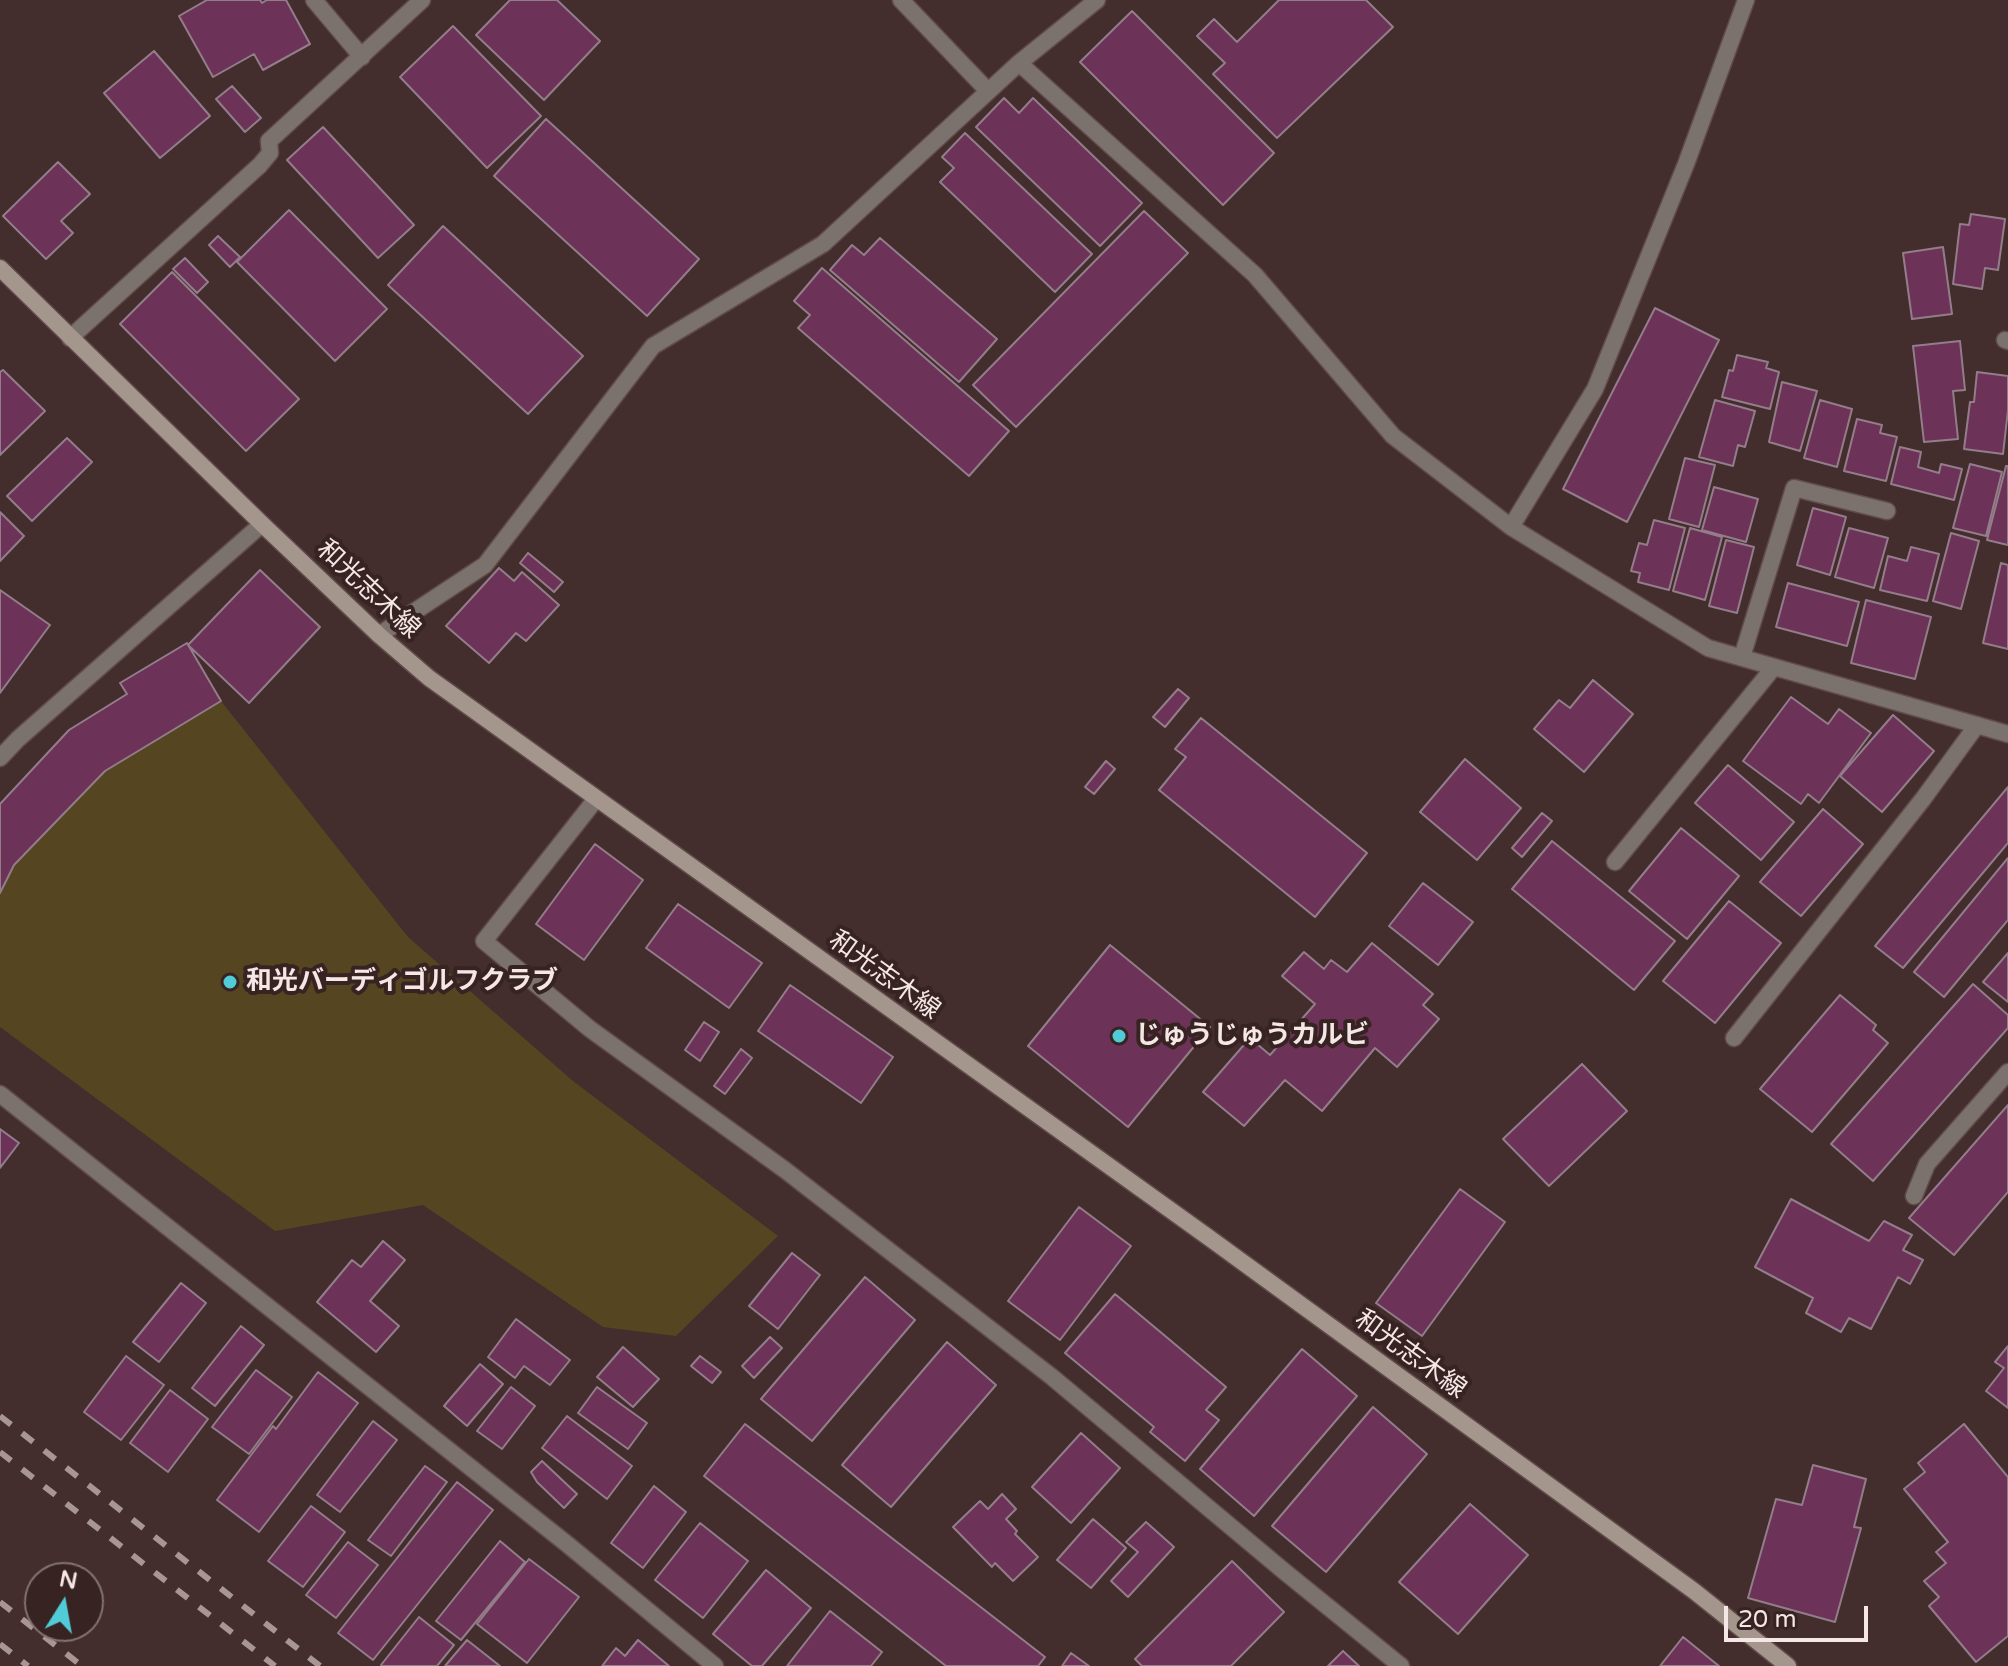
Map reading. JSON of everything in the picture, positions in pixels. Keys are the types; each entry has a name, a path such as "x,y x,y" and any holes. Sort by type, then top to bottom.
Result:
{"main road":[{"name":"和光志木線","path":"0,268 262,524 429,678 1247,1265 1694,1591 1788,1666"}],"street":[{"path":"314,0 362,57"},
{"path":"70,338 260,165 270,153 269,141 422,0"},
{"path":"901,0 988,91"},
{"path":"379,635 485,565 653,346 823,244 1019,63 1097,0"},
{"path":"1511,527 1595,389 1686,164 1746,0"},
{"path":"1019,63 1255,275 1393,436 1511,527 1708,648 2008,734"},
{"path":"1742,657 1794,488 1887,511"},
{"path":"0,758 262,524"},
{"path":"1615,862 1774,667"},
{"path":"1734,1038 1923,799 1977,725"},
{"path":"596,799 484,941 590,1029 798,1180 1029,1358 1401,1666"},
{"path":"1914,1196 1927,1164 2008,1072"},
{"path":"0,1094 554,1534 715,1666"}],"shaded area":[{"name":"和光バーディゴルフクラブ","path":"221,701 408,937 573,1081 778,1236 676,1336 603,1327 423,1205 275,1231 0,1027 0,893 14,865 105,771"}],"building":[{"path":"207,0 260,0 262,3 286,0 310,44 263,70 254,54 213,77 179,16"},
{"path":"510,0 557,0 600,41 544,100 476,35"},
{"path":"1279,0 1366,0 1393,27 1277,138 1213,74 1225,63 1197,36 1214,19 1237,42"},
{"path":"1132,11 1274,153 1223,205 1080,62"},
{"path":"453,26 541,116 487,168 400,77"},
{"path":"154,51 210,116 160,158 104,93"},
{"path":"232,86 261,118 245,132 216,99"},
{"path":"1004,98 1019,113 1033,98 1142,203 1100,246 976,127"},
{"path":"546,119 699,259 647,316 494,176"},
{"path":"323,127 414,225 378,258 287,160"},
{"path":"965,133 1092,254 1055,292 940,182 954,168 942,157"},
{"path":"58,162 90,194 61,221 73,233 46,259 3,216"},
{"path":"289,210 387,309 335,361 237,262"},
{"path":"1144,211 1188,253 1016,427 973,385"},
{"path":"1971,214 2005,219 1998,270 1985,268 1982,289 1953,284 1960,224 1969,225"},
{"path":"443,226 583,356 528,414 388,285"},
{"path":"218,236 240,257 230,267 209,245"},
{"path":"880,238 997,339 959,382 830,270 852,245 864,255"},
{"path":"1943,247 1952,314 1912,319 1903,253"},
{"path":"185,258 208,282 197,293 173,269"},
{"path":"822,268 1009,431 969,476 798,328 810,315 794,301"},
{"path":"172,272 299,399 246,451 120,324"},
{"path":"1655,308 1719,340 1627,522 1563,489"},
{"path":"1960,341 1965,390 1953,391 1958,439 1924,442 1913,346"},
{"path":"1737,355 1768,362 1766,368 1779,372 1770,409 1722,397 1729,370 1733,371"},
{"path":"3,370 45,411 0,455 0,372"},
{"path":"1977,372 2008,376 2003,454 1964,449"},
{"path":"1782,382 1817,391 1800,451 1769,442"},
{"path":"1715,400 1755,411 1745,447 1738,445 1733,466 1699,457"},
{"path":"1820,400 1852,409 1837,467 1804,458"},
{"path":"1857,419 1882,425 1880,433 1897,437 1886,481 1844,471"},
{"path":"67,438 92,462 32,521 7,496"},
{"path":"1900,447 1921,452 1918,467 1939,473 1941,464 1962,469 1954,500 1891,484"},
{"path":"1685,458 1715,465 1699,527 1669,519"},
{"path":"1970,464 2002,472 1986,536 1953,528"},
{"path":"2008,466 2008,545 1987,540"},
{"path":"1714,487 1758,499 1746,542 1702,530"},
{"path":"1813,508 1846,517 1830,575 1797,565"},
{"path":"0,512 24,536 0,561"},
{"path":"1654,520 1685,528 1669,590 1638,582 1640,573 1631,571 1639,543 1647,545"},
{"path":"1690,528 1722,537 1705,600 1673,591"},
{"path":"1849,528 1888,538 1874,588 1835,577"},
{"path":"1951,533 1979,541 1961,609 1933,601"},
{"path":"1726,540 1754,547 1737,613 1709,606"},
{"path":"1911,547 1939,554 1927,601 1880,590 1888,556 1907,561"},
{"path":"528,553 563,582 554,592 520,563"},
{"path":"2001,563 2008,565 2008,649 1983,643"},
{"path":"499,568 514,581 522,572 559,605 526,641 516,633 489,663 446,626"},
{"path":"260,570 320,627 249,703 188,645"},
{"path":"1788,583 1859,602 1847,646 1776,627"},
{"path":"0,590 50,625 0,693"},
{"path":"1866,600 1931,617 1915,679 1851,663"},
{"path":"187,643 221,701 105,771 14,865 0,893 0,804 69,730 127,694 120,683"},
{"path":"1593,680 1633,714 1584,772 1534,729 1559,700 1570,708"},
{"path":"1178,689 1189,698 1165,727 1153,717"},
{"path":"1791,697 1828,724 1839,709 1871,733 1819,803 1808,794 1801,804 1743,761"},
{"path":"1893,715 1934,751 1882,812 1840,776"},
{"path":"1201,718 1367,853 1315,917 1159,790 1186,757 1175,749"},
{"path":"1465,759 1521,808 1477,860 1420,812"},
{"path":"1106,761 1115,769 1094,794 1085,787"},
{"path":"1728,765 1794,822 1761,860 1695,803"},
{"path":"2008,787 2008,843 1903,968 1875,946"},
{"path":"1823,809 1863,844 1801,916 1760,882"},
{"path":"1542,813 1552,821 1522,857 1512,848"},
{"path":"1681,828 1739,876 1687,939 1629,891"},
{"path":"1552,841 1675,941 1634,990 1512,889"},
{"path":"595,844 643,880 584,960 536,924"},
{"path":"2008,858 2008,920 1944,997 1914,972"},
{"path":"1423,883 1473,922 1438,965 1389,926"},
{"path":"1729,901 1781,943 1715,1023 1663,981"},
{"path":"678,904 762,963 729,1008 646,948"},
{"path":"1372,943 1433,994 1423,1005 1439,1019 1397,1067 1375,1048 1322,1111 1285,1080 1244,1126 1203,1092 1250,1038 1270,1055 1315,1004 1282,976 1304,952 1324,969 1331,960 1347,972"},
{"name":"じゅうじゅうカルビ","path":"1110,945 1210,1027 1128,1127 1028,1046"},
{"path":"2008,953 2008,1002 1983,982"},
{"path":"1973,984 2008,1015 2008,1028 1873,1181 1831,1144"},
{"path":"790,985 893,1057 861,1103 758,1031"},
{"path":"1840,995 1876,1025 1873,1030 1888,1043 1812,1132 1760,1089"},
{"path":"704,1022 719,1032 700,1061 685,1050"},
{"path":"741,1049 752,1058 725,1094 714,1086"},
{"path":"1582,1064 1627,1111 1549,1186 1503,1139"},
{"path":"2008,1105 2008,1192 1954,1255 1909,1218"},
{"path":"0,1129 19,1143 0,1168"},
{"path":"1460,1189 1505,1222 1422,1336 1376,1303"},
{"path":"1791,1199 1869,1241 1884,1221 1912,1235 1903,1250 1923,1260 1910,1284 1898,1277 1871,1329 1849,1318 1841,1332 1806,1313 1813,1298 1755,1267"},
{"path":"1079,1207 1131,1246 1060,1340 1008,1301"},
{"path":"383,1241 405,1260 370,1301 399,1326 376,1352 317,1302 352,1260 361,1267"},
{"path":"792,1253 820,1275 778,1329 749,1306"},
{"path":"865,1277 915,1320 812,1441 761,1399"},
{"path":"181,1283 206,1303 159,1362 133,1342"},
{"path":"1115,1294 1226,1387 1206,1410 1219,1420 1185,1461 1150,1432 1154,1427 1065,1353"},
{"path":"516,1319 570,1360 550,1385 524,1366 515,1378 488,1357"},
{"path":"241,1326 264,1345 215,1406 192,1388"},
{"path":"770,1337 782,1348 754,1378 742,1366"},
{"path":"947,1342 996,1385 891,1507 842,1465"},
{"path":"2008,1346 2008,1408 1986,1391 2004,1368 1995,1362"},
{"path":"623,1347 659,1379 633,1407 597,1377"},
{"path":"1302,1349 1357,1396 1254,1516 1200,1469"},
{"path":"126,1356 164,1385 121,1440 84,1412"},
{"path":"700,1356 721,1372 712,1383 691,1366"},
{"path":"480,1364 503,1384 467,1426 444,1406"},
{"path":"256,1370 292,1397 249,1454 212,1427"},
{"path":"318,1372 358,1403 259,1532 217,1500"},
{"path":"511,1387 535,1406 502,1449 477,1431"},
{"path":"597,1387 647,1423 628,1449 578,1413"},
{"path":"170,1390 208,1419 168,1472 130,1443"},
{"path":"1373,1407 1427,1454 1326,1572 1272,1526"},
{"path":"567,1416 632,1466 607,1499 542,1448"},
{"path":"373,1421 397,1440 340,1512 317,1495"},
{"path":"745,1424 1045,1657 1038,1666 946,1666 704,1476"},
{"path":"1964,1424 2008,1477 2008,1636 1976,1662 1929,1606 1939,1597 1924,1581 1946,1563 1936,1552 1948,1542 1904,1489 1925,1472 1918,1463"},
{"path":"1081,1433 1120,1468 1071,1523 1032,1487"},
{"path":"542,1461 577,1494 564,1508 531,1472"},
{"path":"1813,1465 1866,1479 1854,1527 1861,1528 1835,1622 1748,1598 1776,1499 1802,1505"},
{"path":"425,1466 447,1482 391,1556 368,1540"},
{"path":"457,1482 493,1510 373,1660 338,1633"},
{"path":"654,1486 686,1512 643,1568 611,1543"},
{"path":"1002,1494 1016,1509 1006,1519 1017,1531 1015,1534 1038,1557 1013,1581 995,1563 992,1567 953,1527 980,1501 988,1509"},
{"path":"1470,1504 1528,1555 1458,1634 1399,1582"},
{"path":"311,1506 345,1532 303,1587 268,1561"},
{"path":"1093,1519 1126,1548 1091,1588 1057,1560"},
{"path":"1146,1522 1174,1547 1128,1597 1111,1581 1138,1552 1126,1542"},
{"path":"700,1523 748,1561 703,1618 655,1580"},
{"path":"500,1541 525,1562 461,1640 436,1621"},
{"path":"348,1542 378,1565 336,1618 306,1595"},
{"path":"529,1559 579,1597 527,1663 477,1624"},
{"path":"1232,1561 1284,1612 1231,1666 1142,1666 1135,1659"},
{"path":"766,1570 811,1608 762,1666 752,1666 713,1634"},
{"path":"830,1611 882,1652 871,1666 787,1666"},
{"path":"419,1617 454,1645 437,1666 382,1666 381,1665"},
{"path":"1683,1637 1719,1666 1660,1666"},
{"path":"467,1640 500,1666 445,1666"},
{"path":"638,1640 669,1666 602,1666 616,1648 625,1656"},
{"path":"1343,1651 1359,1666 1328,1666"},
{"path":"1071,1653 1089,1666 1062,1666"}],"railway":[{"path":"0,1416 320,1666"},
{"path":"0,1452 275,1666"},
{"path":"0,1602 82,1666"},
{"path":"0,1644 28,1666"}],"place":[{"name":"和光バーディゴルフクラブ","path":"230,982"},
{"name":"じゅうじゅうカルビ","path":"1119,1036"}]}
